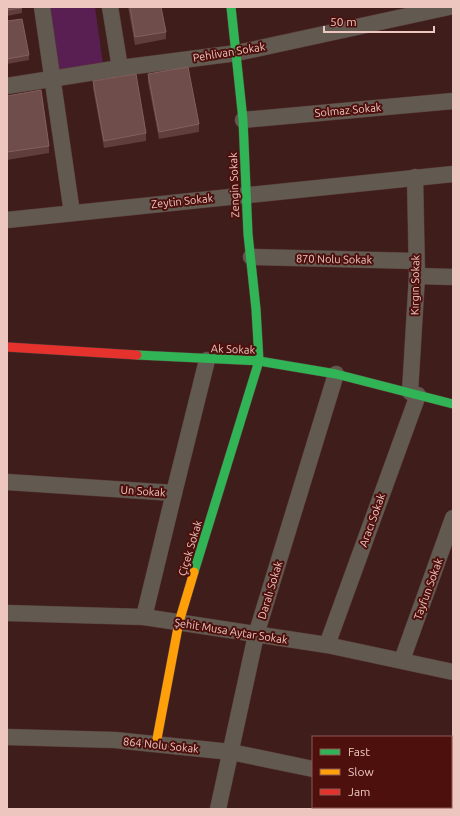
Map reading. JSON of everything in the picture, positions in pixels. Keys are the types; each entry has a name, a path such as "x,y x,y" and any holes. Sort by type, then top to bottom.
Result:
{"street":[{"path":"42,7 72,213"},
{"path":"110,7 120,68"},
{"name":"Zengin Sokak","path":"231,7 243,120 259,361"},
{"name":"Pehlivan Sokak","path":"7,86 120,68 237,53 449,7"},
{"name":"Solmaz Sokak","path":"243,120 453,100"},
{"name":"Zeytin Sokak","path":"7,220 453,174"},
{"name":"Kırgın Sokak","path":"414,394 417,269 415,177"},
{"name":"870 Nolu Sokak","path":"251,257 417,269 453,277"},
{"name":"Ak Sokak","path":"7,347 207,360 259,361 336,374 453,404"},
{"path":"174,493 207,360"},
{"name":"Çiçek Sokak","path":"156,744 179,622 259,361"},
{"name":"Daralı Sokak","path":"218,809 256,635 336,374"},
{"name":"Aracı Sokak","path":"327,645 414,394"},
{"name":"Un Sokak","path":"7,482 174,493 144,617"},
{"name":"Tayfun Sokak","path":"402,660 453,518"},
{"name":"Şehit Musa Aytar Sokak","path":"7,613 144,617 327,645 453,672"},
{"name":"864 Nolu Sokak","path":"7,737 115,740 156,744 231,752 312,769"}],"shaded area":[{"path":"48,7 95,7 103,64 58,71"}],"building":[{"path":"7,7 22,7 22,8 7,10"},
{"path":"130,7 161,7 166,32 135,37"},
{"path":"22,19 29,55 7,59 7,21"},
{"path":"188,67 199,124 159,132 148,74"},
{"path":"136,74 146,133 104,141 93,81"},
{"path":"41,90 49,146 7,152 7,96"}],"traffic: fast":[{"path":"194,572 259,361 256,309 248,234 243,120 231,7"},
{"path":"137,355 259,361 336,374 453,404"}],"traffic: slow":[{"path":"156,744 179,622 194,572"}],"traffic: jam":[{"path":"7,347 137,355"}]}
